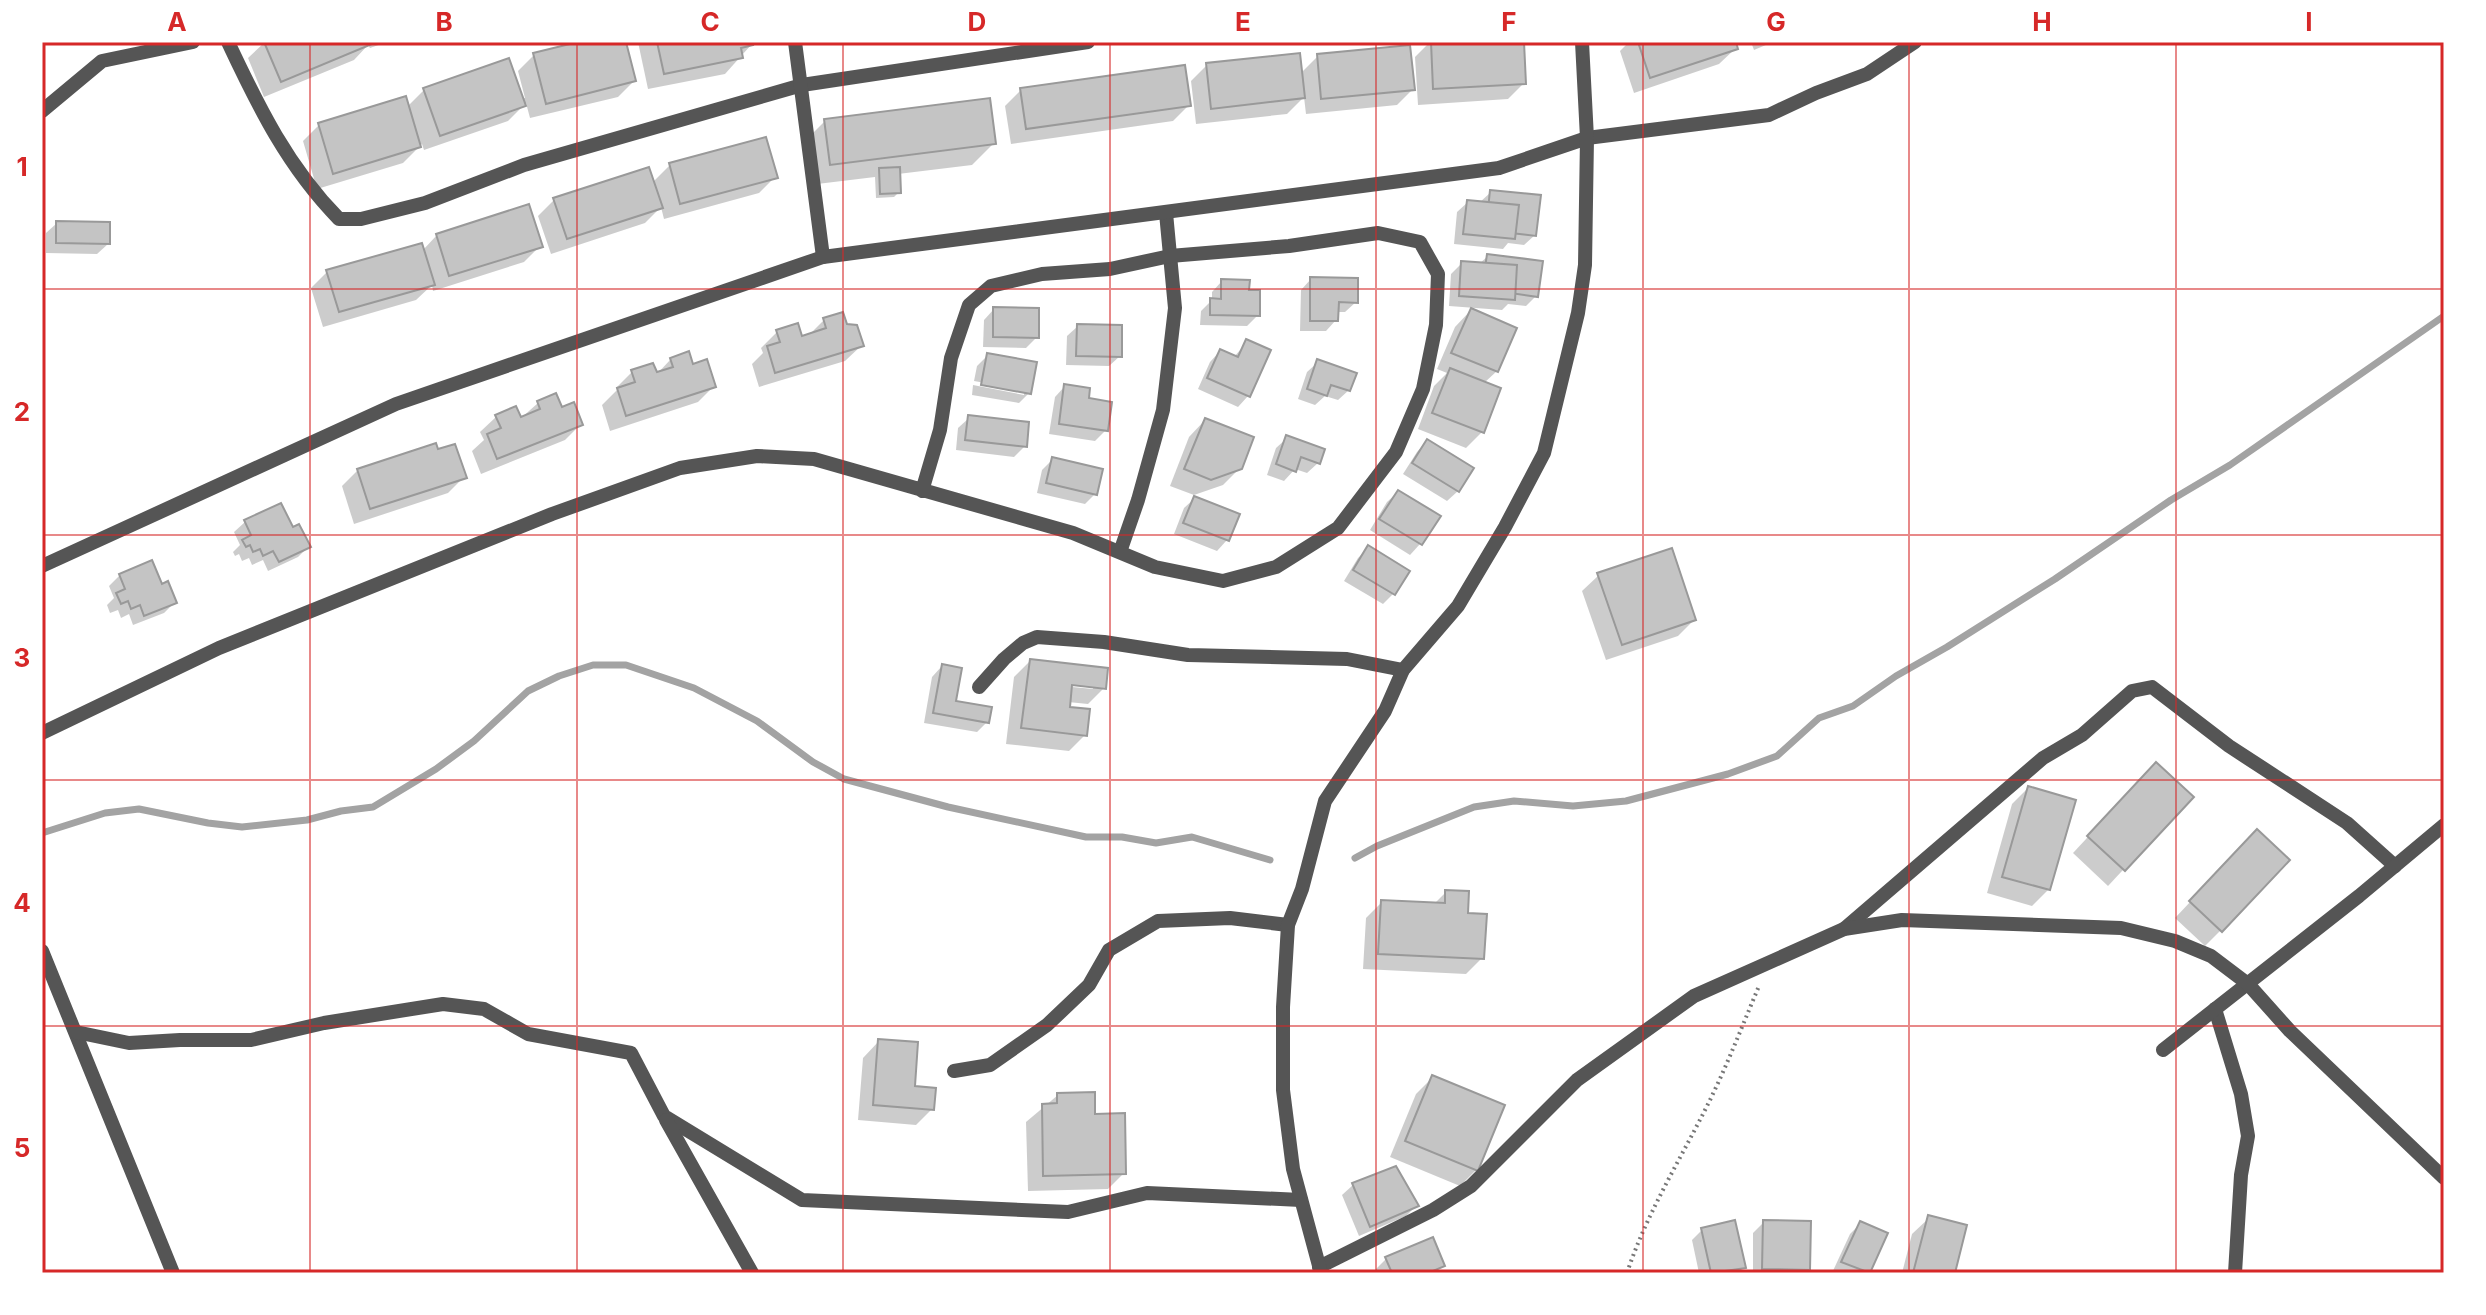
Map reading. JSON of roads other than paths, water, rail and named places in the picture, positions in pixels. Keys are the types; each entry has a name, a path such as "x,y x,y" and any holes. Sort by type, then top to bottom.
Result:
{"lane":[{"path":"42,111 102,61 193,42"},
{"path":"228,42 260,111 310,190 339,219 361,219 425,203 524,165 802,85 1088,42"},
{"path":"795,42 823,257"},
{"path":"1582,42 1587,138 1585,265 1578,313 1544,453 1458,606 1403,670 1385,711 1325,801 1302,889 1288,925 1283,1007 1283,1090 1293,1169 1320,1270 1433,1210 1471,1186 1577,1080 1694,996 1844,929 1902,920 2121,928 2175,941 2211,956 2248,984 2290,1031 2444,1178"},
{"path":"42,566 396,404 823,257 1499,168 1587,138 1769,115 1867,74 1915,42"},
{"path":"1120,552 1163,410 1175,308 1166,213"},
{"path":"42,733 219,648 552,514 680,468 757,456 814,459 922,491 1073,533 1155,567 1223,581 1276,567 1338,528 1396,452 1423,389 1436,325 1438,274 1420,242 1378,233 1289,246 1170,256 1110,269 1042,274 991,286 969,305 951,358 940,430 922,491"},
{"path":"979,687 1004,659 1023,643 1037,637 1104,642 1188,655 1347,659 1403,670"},
{"path":"1844,929 2043,758 2082,735 2132,691 2152,687 2229,746 2347,823 2395,866"},
{"path":"2163,1050 2444,825"},
{"path":"954,1071 990,1065 1047,1025 1089,985 1109,950 1158,921 1230,918 1288,925"},
{"path":"42,951 173,1273"},
{"path":"76,1032 129,1043 251,1040 324,1023 443,1004 484,1009 528,1034 631,1053 752,1273"},
{"path":"2215,1009 2241,1094 2248,1136 2241,1175 2235,1273"},
{"path":"664,1116 802,1200 1068,1212 1147,1193 1301,1200"}],"waterway":[{"path":"1355,858 1474,807 1514,801 1573,806 1626,801 1728,774 1777,756 1819,718 1853,706 1896,676 2055,579 2171,500 2230,465 2444,316"},
{"path":"42,833 105,813 139,809 242,827 307,820 373,807 436,769 474,741 528,691 559,676 593,665 626,665 694,688 757,721 813,762 844,779 948,807 1086,837 1122,837 1156,843 1192,837 1270,860"}]}
